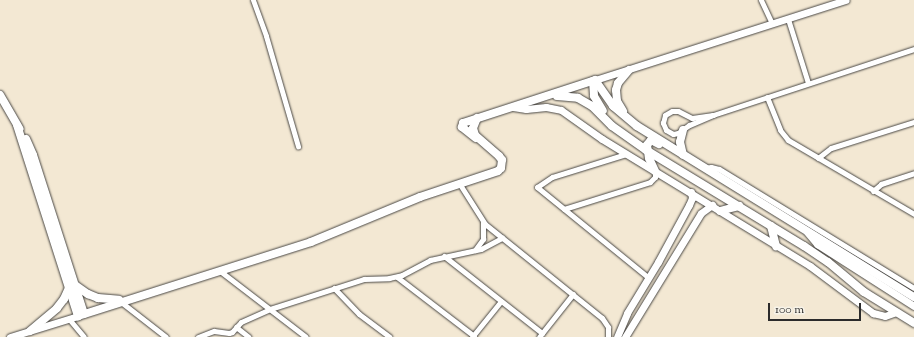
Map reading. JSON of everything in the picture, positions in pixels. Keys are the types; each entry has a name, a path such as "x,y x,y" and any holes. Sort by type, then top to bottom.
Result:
{"main road":[{"path":"629,70 617,86 617,101 627,114 657,138"},
{"path":"480,140 463,129 462,126 464,122 594,81"},
{"path":"594,81 592,91 595,100 608,118 624,134"},
{"path":"594,81 618,112 637,126 807,232 853,256 914,297"},
{"path":"0,95 17,125 81,315 310,242 420,197 495,172 501,168 501,158 475,135 473,128 477,118"},
{"path":"548,96 567,96 582,100 592,106 612,126 646,150 816,254 864,292 914,323"},
{"path":"680,152 680,142 683,130"},
{"path":"655,171 646,150 647,144 651,140 666,149 680,152"},
{"path":"720,211 739,206"},
{"path":"771,226 776,246"},
{"path":"72,286 98,298 130,299"},
{"path":"30,331 58,308 72,286"}],"street":[{"path":"253,0 266,36 298,146"},
{"path":"761,0 772,24"},
{"path":"594,81 846,0"},
{"path":"788,19 808,83"},
{"path":"713,114 692,118 675,111 665,115 663,123 666,130 673,134 683,130 692,123 713,114 914,49"},
{"path":"767,97 780,130 785,138 914,214"},
{"path":"513,107 526,109 546,107 560,110 626,154 691,192 815,270 873,313 885,316 896,312"},
{"path":"818,158 831,148 914,122"},
{"path":"626,154 552,176 537,187 649,278"},
{"path":"704,168 711,167 718,169 853,256 914,288"},
{"path":"564,209 650,182 655,177 655,171"},
{"path":"873,191 881,184 914,173"},
{"path":"459,183 483,222 605,321 608,327 608,337"},
{"path":"617,337 627,313 649,278 690,203 691,192"},
{"path":"625,337 701,213 712,205"},
{"path":"673,234 690,210 695,208 697,212 685,240"},
{"path":"475,250 483,240 483,222"},
{"path":"807,232 817,244 914,306"},
{"path":"198,337 214,331 229,333 244,320 270,309 368,278 397,277 424,262 444,256 487,247 502,238"},
{"path":"444,256 501,301 540,335 572,294"},
{"path":"220,271 306,337"},
{"path":"397,277 473,336 501,301"},
{"path":"334,288 359,314 389,337"},
{"path":"121,302 166,337"},
{"path":"10,337 81,315"},
{"path":"69,319 84,337"},
{"path":"236,327 249,337"}]}
